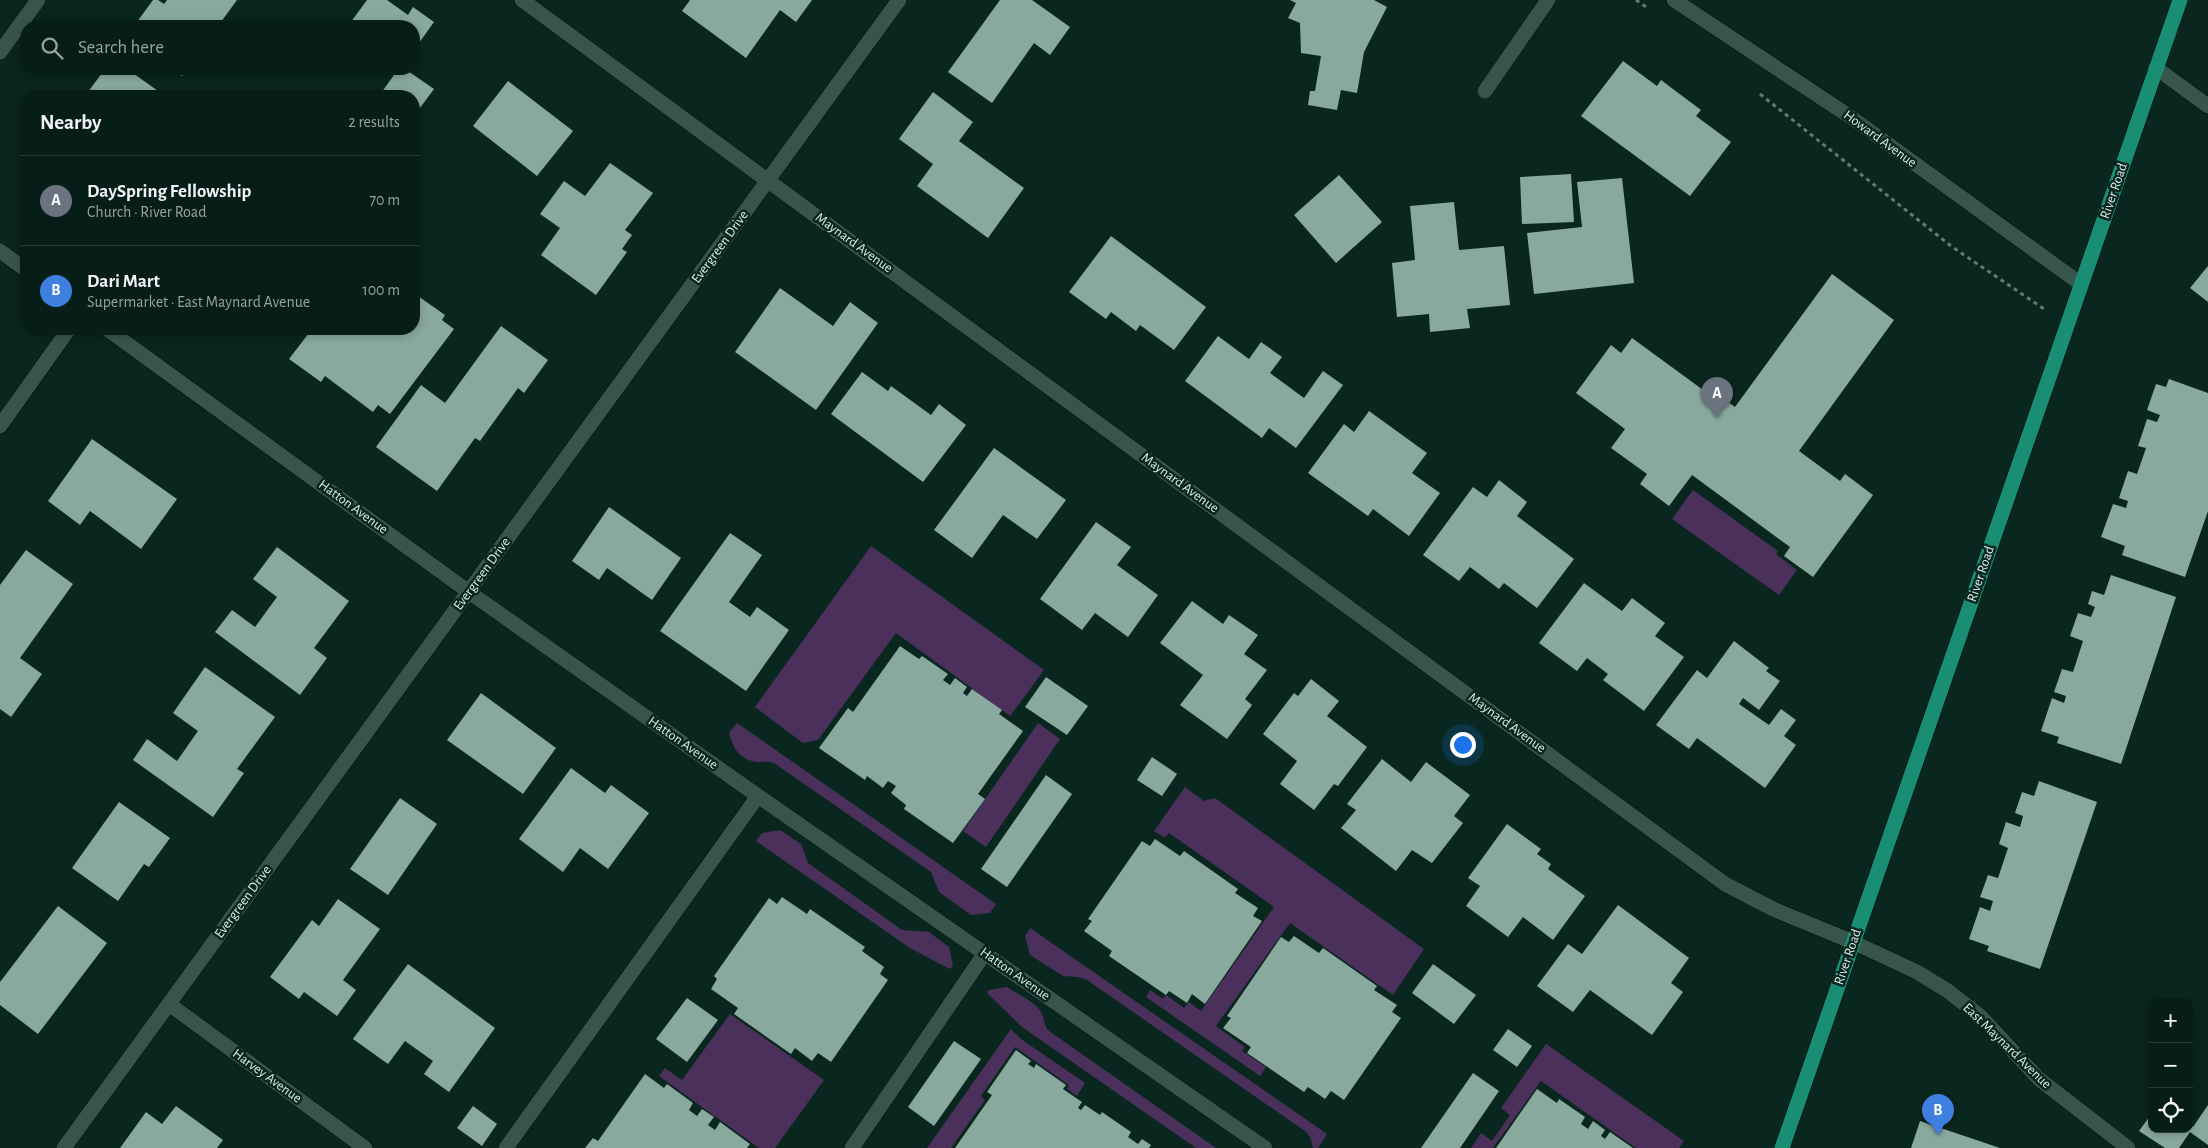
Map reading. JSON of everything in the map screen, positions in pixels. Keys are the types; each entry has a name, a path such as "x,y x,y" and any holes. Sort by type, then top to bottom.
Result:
{"main road":[{"name":"River Road","path":"1782,1148 2180,0"}],"street":[{"path":"23,20 38,0"},
{"name":"Maynard Avenue","path":"522,0 1725,884 1773,909 1853,942"},
{"name":"Evergreen Drive","path":"64,1148 899,0"},
{"path":"1485,91 1548,0"},
{"name":"Howard Avenue","path":"1674,0 1852,118 2081,284"},
{"path":"0,52 20,25"},
{"path":"2156,68 2208,106"},
{"path":"0,251 20,266"},
{"path":"0,426 65,335"},
{"name":"Hatton Avenue","path":"115,335 470,592 758,796 1265,1148"},
{"path":"506,1148 758,796"},
{"name":"East Maynard Avenue","path":"1853,942 1917,972 1948,991 1981,1018 2039,1079 2128,1148"},
{"path":"852,1148 985,953"},
{"name":"Harvey Avenue","path":"169,1004 365,1148"}],"path":[{"path":"1636,0 1651,11"},
{"path":"1752,88 1951,246 2067,325"}],"shaded area":[{"path":"1693,490 1778,551 1776,554 1797,570 1779,595 1672,519"},
{"path":"871,546 1044,670 1010,716 896,633 818,740 803,743 755,707"},
{"path":"737,723 996,904 990,913 971,915 939,892 931,872 774,763 752,761 742,757 735,749 729,733"},
{"path":"1038,723 1060,739 986,847 963,831"},
{"path":"1185,787 1204,801 1215,798 1424,949 1393,995 1290,923 1216,1026 1245,1047 1242,1051 1266,1067 1260,1076 1146,997 1150,990 1163,999 1166,995 1184,1008 1189,1002 1201,1011 1274,907 1169,833 1165,838 1154,831"},
{"path":"780,830 801,844 808,863 902,930 929,932 949,947 953,966 950,969 910,948 756,841 762,833"},
{"path":"1030,928 1327,1134 1318,1148 1313,1148 1310,1137 1305,1131 1087,980 1063,976 1030,955 1025,936"},
{"path":"1007,987 1038,1008 1049,1031 1216,1148 1196,1148 1022,1027 987,993 989,990"},
{"path":"730,1014 824,1080 775,1148 759,1148 659,1076 665,1068 682,1080"},
{"path":"1011,1029 1021,1039 1085,1083 1077,1096 1067,1089 1069,1085 1015,1047 981,1096 985,1100 951,1148 927,1148"},
{"path":"1546,1044 1684,1141 1679,1148 1636,1148 1541,1081 1493,1148 1471,1148 1481,1133 1492,1141 1510,1115 1501,1108"}],"building":[{"path":"153,0 158,0 164,4 167,0 237,0 222,20 138,20"},
{"path":"367,0 387,0 408,15 413,7 434,22 420,42 420,20 352,20"},
{"path":"690,0 812,0 796,22 780,10 746,58 682,11"},
{"path":"1000,0 1032,0 1070,27 1050,55 1034,43 992,103 948,72"},
{"path":"1290,0 1374,0 1387,7 1364,52 1357,93 1341,90 1337,110 1308,105 1310,91 1315,91 1321,56 1301,53 1300,23 1288,18 1296,3"},
{"path":"1623,61 1657,86 1661,80 1701,110 1696,116 1731,142 1690,196 1581,116"},
{"path":"101,75 136,75 157,90 89,90"},
{"path":"394,75 414,75 434,89 420,108 420,90 383,90"},
{"path":"508,81 573,131 537,176 473,126"},
{"path":"933,92 973,122 959,141 1024,188 988,238 917,186 933,164 899,139"},
{"path":"610,163 653,193 625,230 632,235 622,249 627,252 596,295 541,255 560,228 540,214 564,181 585,196"},
{"path":"1571,174 1574,222 1522,224 1520,177"},
{"path":"1339,175 1382,222 1336,263 1294,215"},
{"path":"1622,178 1634,283 1534,294 1527,233 1582,227 1577,182"},
{"path":"1454,202 1459,250 1504,246 1510,305 1467,309 1470,328 1430,332 1429,314 1397,317 1392,263 1415,260 1410,206"},
{"path":"1111,236 1206,307 1174,350 1140,325 1136,331 1111,312 1106,319 1069,292"},
{"path":"2208,266 2208,302 2190,288"},
{"path":"1832,274 1894,320 1799,451 1840,481 1845,474 1873,495 1813,577 1784,556 1790,547 1692,475 1669,506 1640,484 1647,474 1611,448 1625,429 1576,393 1611,345 1621,353 1632,338 1710,395 1713,391 1735,407"},
{"path":"780,288 833,326 850,302 878,323 816,410 735,352"},
{"path":"420,297 445,315 442,320 454,329 390,414 378,405 373,412 325,376 321,382 289,359 307,335 420,335"},
{"path":"501,326 548,360 524,393 518,388 480,441 475,438 437,491 376,447 421,385 445,403"},
{"path":"1218,336 1249,359 1261,342 1282,357 1270,373 1304,398 1323,371 1343,385 1296,448 1269,428 1262,438 1185,381"},
{"path":"862,372 888,391 891,386 931,415 939,404 966,425 923,482 831,414"},
{"path":"2169,379 2208,393 2208,511 2185,577 2122,555 2125,546 2101,537 2113,504 2126,508 2128,501 2119,498 2128,471 2137,474 2146,448 2138,446 2147,419 2157,422 2160,415 2147,410 2156,384 2166,387"},
{"path":"1369,411 1427,453 1412,473 1440,493 1409,536 1373,509 1368,516 1308,473 1344,424 1354,432"},
{"path":"92,439 177,499 141,549 90,511 80,525 48,501"},
{"path":"994,448 1066,500 1037,539 1003,515 972,558 934,530"},
{"path":"1499,480 1527,502 1517,516 1574,559 1537,608 1504,583 1499,589 1470,567 1459,581 1423,555 1473,487 1487,497"},
{"path":"609,507 681,558 652,600 607,568 599,580 572,561"},
{"path":"1096,522 1131,547 1117,565 1158,595 1128,637 1095,613 1082,630 1040,599"},
{"path":"730,533 762,555 729,602 750,617 757,607 789,630 746,691 660,631"},
{"path":"277,547 349,601 314,648 327,658 300,695 215,632 232,610 255,627 277,597 253,579"},
{"path":"26,550 73,584 20,658 42,674 11,717 0,709 0,585"},
{"path":"2111,575 2176,597 2121,764 2057,743 2059,737 2041,731 2052,698 2064,703 2066,696 2054,692 2062,669 2073,672 2083,641 2070,636 2078,613 2091,617 2095,607 2088,604 2092,591 2104,595"},
{"path":"1584,583 1622,611 1632,598 1665,623 1655,636 1684,657 1644,711 1603,680 1608,674 1587,658 1577,671 1539,643"},
{"path":"1192,601 1223,624 1229,615 1258,635 1244,654 1267,670 1245,699 1252,705 1227,739 1180,705 1203,675 1160,643"},
{"path":"1734,641 1769,668 1766,671 1780,681 1759,710 1743,698 1739,704 1769,725 1781,709 1796,720 1784,736 1796,745 1765,788 1697,738 1689,749 1656,725 1697,670 1707,678"},
{"path":"900,646 919,659 922,656 948,674 943,680 950,685 955,678 967,687 963,693 967,696 972,689 1002,710 999,714 1023,731 978,794 985,799 953,843 904,809 906,805 891,793 896,786 888,781 883,788 867,776 865,780 819,748 848,708 853,712"},
{"path":"205,667 275,717 237,769 244,773 213,817 133,760 147,739 177,761 198,731 173,713"},
{"path":"1046,677 1088,706 1067,735 1025,707"},
{"path":"1311,679 1339,701 1327,716 1367,747 1338,786 1334,784 1314,810 1280,784 1297,761 1263,734 1294,693 1298,696"},
{"path":"481,693 556,748 523,794 447,740"},
{"path":"1152,757 1177,774 1162,796 1137,780"},
{"path":"1382,759 1411,782 1426,762 1470,795 1454,816 1463,823 1432,863 1412,850 1396,871 1341,828 1356,810 1347,804"},
{"path":"571,768 605,793 611,785 649,813 608,869 580,848 563,872 519,839"},
{"path":"1046,775 1072,794 1007,887 981,869"},
{"path":"2039,781 2097,802 2040,969 1987,951 1989,946 1969,939 1980,907 1990,911 1993,901 1980,897 1988,875 1998,878 2008,848 1999,844 2006,822 2020,827 2023,816 2015,813 2022,792 2034,796"},
{"path":"400,798 437,824 388,895 350,869"},
{"path":"119,802 170,838 149,867 144,864 118,901 72,868"},
{"path":"1507,824 1541,849 1537,854 1551,864 1548,869 1585,896 1553,940 1523,917 1508,937 1466,906 1480,886 1468,878"},
{"path":"1155,839 1180,856 1184,851 1238,889 1235,893 1258,908 1253,916 1262,921 1205,1004 1192,994 1187,1003 1169,991 1166,995 1109,956 1112,951 1084,931 1092,921 1088,919 1142,841 1150,846"},
{"path":"782,897 807,914 810,909 865,947 862,951 884,967 880,974 888,980 831,1062 818,1053 812,1061 795,1048 791,1054 734,1014 738,1008 711,989 717,979 714,976 769,898 777,904"},
{"path":"338,899 380,929 343,980 356,990 337,1016 304,992 299,999 270,977 312,920 319,926"},
{"path":"1618,905 1689,958 1671,983 1683,992 1652,1035 1590,990 1573,1012 1537,986 1568,944 1582,954"},
{"path":"58,906 107,943 38,1034 0,1005 0,982"},
{"path":"1294,936 1319,953 1323,948 1377,986 1374,990 1397,1005 1392,1012 1401,1018 1344,1100 1331,1091 1325,1099 1308,1087 1304,1092 1247,1053 1251,1047 1223,1028 1231,1018 1227,1016 1281,937 1289,942"},
{"path":"408,964 495,1028 449,1092 424,1074 433,1061 405,1041 388,1064 353,1039"},
{"path":"1433,964 1476,995 1454,1024 1412,993"},
{"path":"687,998 718,1020 687,1062 656,1039"},
{"path":"1508,1029 1532,1046 1517,1067 1493,1050"},
{"path":"954,1041 981,1059 934,1126 908,1107"},
{"path":"1016,1050 1031,1061 1028,1064 1034,1068 1036,1064 1066,1085 1063,1089 1082,1102 1078,1108 1081,1110 1085,1105 1100,1115 1102,1112 1131,1132 1128,1137 1138,1144 1142,1139 1151,1145 1149,1148 955,1148 992,1095 987,1092"},
{"path":"1473,1073 1499,1091 1460,1148 1421,1148"},
{"path":"645,1074 664,1088 667,1084 693,1103 689,1110 697,1116 702,1109 714,1117 708,1125 715,1130 720,1122 750,1144 747,1148 585,1148 593,1138 598,1141"},
{"path":"1537,1089 1557,1103 1559,1099 1585,1117 1581,1124 1588,1129 1593,1121 1605,1130 1601,1136 1605,1139 1610,1132 1633,1148 1496,1148"},
{"path":"2208,1105 2208,1145 2191,1133 2193,1133 2193,1127"},
{"path":"176,1106 223,1140 217,1148 120,1148 146,1112 162,1124"},
{"path":"473,1106 497,1124 482,1146 457,1128"},
{"path":"2148,1119 2148,1133 2189,1133 2179,1148 2165,1148 2139,1131"},
{"path":"1920,1121 2000,1148 1911,1148"}],"place":[{"name":"DaySpring Fellowship","path":"1717,418"},
{"name":"Dari Mart","path":"1938,1135"}]}
